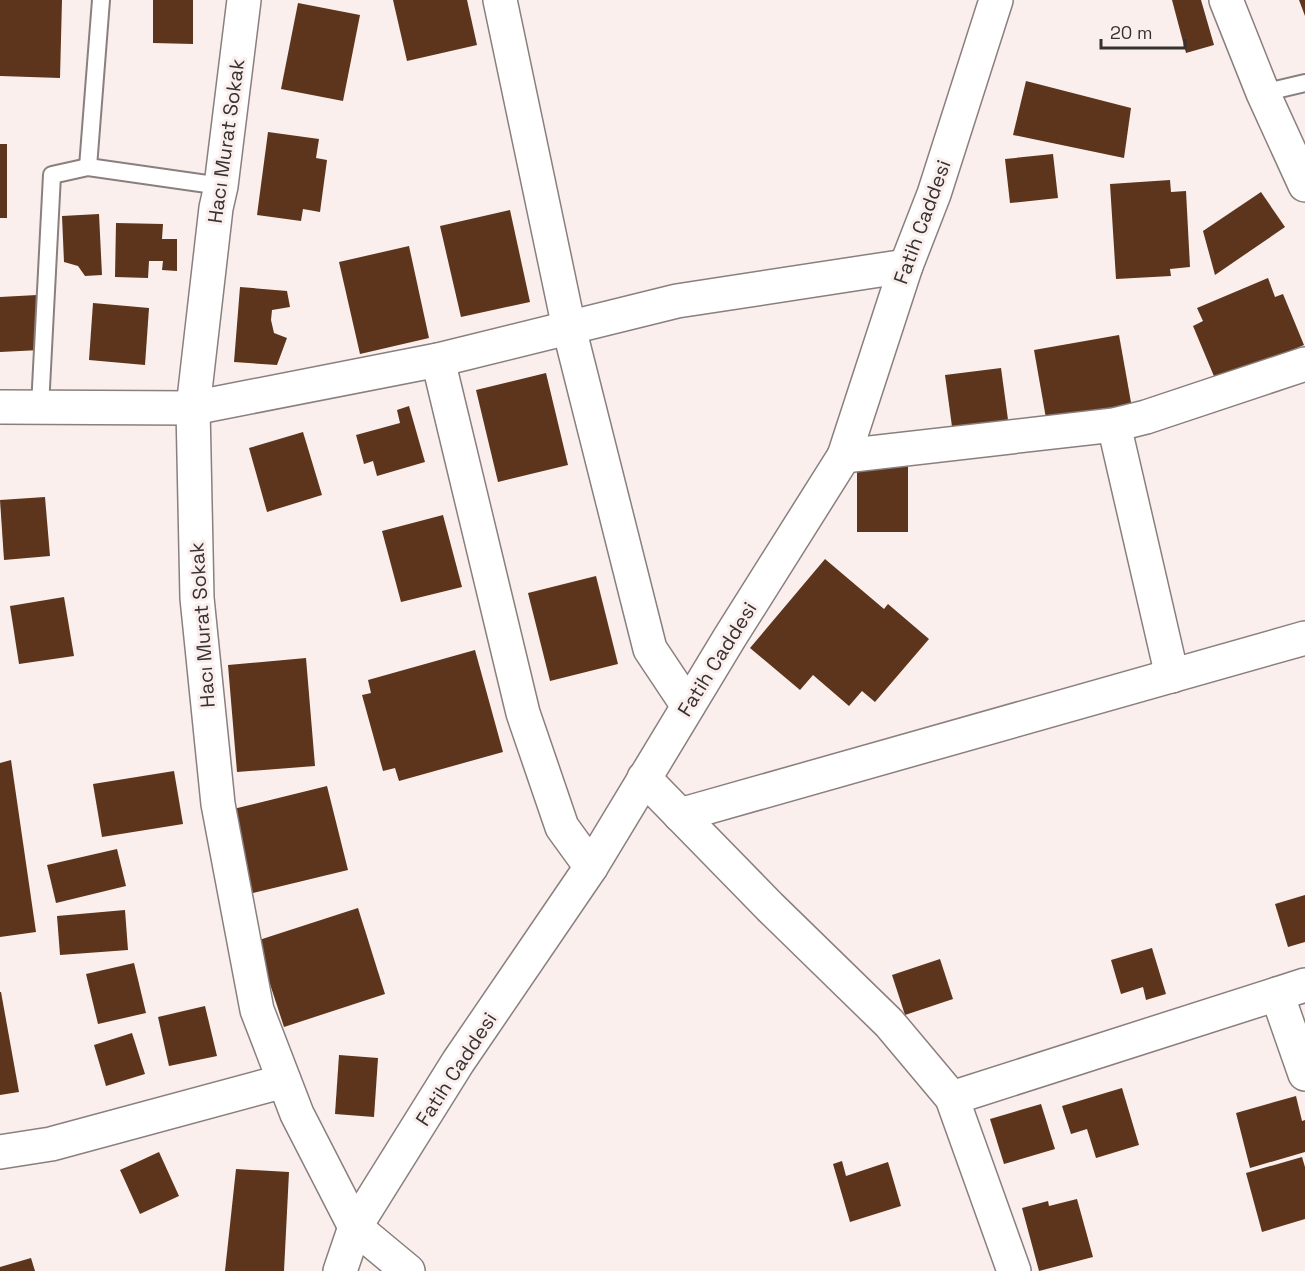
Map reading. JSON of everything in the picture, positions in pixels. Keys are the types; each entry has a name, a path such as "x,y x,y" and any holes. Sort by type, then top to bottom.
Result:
{"street":[{"name":"Hacı Murat Sokak","path":"244,0 221,186 216,208 193,408 197,598 218,804 257,1010 297,1114 355,1227"},
{"path":"500,0 569,328 650,649 688,706"},
{"name":"Fatih Caddesi","path":"340,1271 355,1227 458,1062 591,867 844,456 906,266 934,194 996,0"},
{"path":"1226,0 1263,93 1305,185"},
{"path":"0,407 193,408 438,360 677,301 906,266"},
{"path":"438,360 523,713 562,827 591,867"},
{"path":"844,456 1114,425 1146,417 1305,364"},
{"path":"1114,425 1172,676"},
{"path":"680,815 1305,638"},
{"path":"644,778 770,907 889,1023 952,1098 1014,1271"},
{"path":"952,1098 1291,990 1305,1074"},
{"path":"0,1152 51,1144 284,1082"},
{"path":"355,1227 408,1271"}],"lane":[{"path":"88,167 100,0"},
{"path":"1263,93 1305,83"},
{"path":"39,407 52,175 88,167 221,186"}],"building":[{"path":"0,0 62,0 60,78 0,76"},
{"path":"153,0 193,0 193,44 153,43"},
{"path":"393,0 467,0 477,45 407,61"},
{"path":"1172,0 1201,0 1214,45 1186,53"},
{"path":"1299,0 1305,0 1305,16"},
{"path":"298,3 360,15 343,101 281,89"},
{"path":"1026,81 1131,108 1124,158 1013,135"},
{"path":"268,132 319,139 316,158 327,160 320,212 303,209 301,221 257,215"},
{"path":"0,144 7,144 7,218 0,218"},
{"path":"1053,154 1058,198 1010,203 1005,159"},
{"path":"1170,180 1171,192 1186,191 1190,267 1170,269 1171,276 1116,279 1110,184"},
{"path":"1261,192 1285,227 1215,275 1203,231"},
{"path":"510,210 530,302 461,317 440,226"},
{"path":"99,214 102,275 85,276 78,266 64,262 62,216"},
{"path":"116,223 163,224 162,239 177,239 177,271 162,270 163,261 149,261 148,278 115,277"},
{"path":"409,246 429,338 360,354 339,262"},
{"path":"1268,278 1275,297 1283,294 1304,345 1216,381 1193,326 1203,321 1197,308"},
{"path":"240,287 287,291 290,307 272,310 271,320 274,333 287,338 277,365 234,362"},
{"path":"37,295 40,350 0,352 0,297"},
{"path":"93,303 149,308 145,365 89,360"},
{"path":"1119,335 1132,408 1047,424 1034,350"},
{"path":"1001,368 1009,427 953,434 945,375"},
{"path":"546,373 568,465 498,482 476,390"},
{"path":"409,406 425,462 377,476 373,461 364,464 356,435 400,423 397,410"},
{"path":"303,432 322,495 267,512 249,448"},
{"path":"857,466 908,466 908,532 857,532"},
{"path":"45,497 50,556 4,560 0,500"},
{"path":"443,515 462,587 401,602 382,531"},
{"path":"825,559 884,609 888,604 929,639 875,702 862,691 849,706 813,675 800,690 750,648"},
{"path":"596,576 618,664 550,681 528,593"},
{"path":"64,597 74,656 19,664 10,606"},
{"path":"475,650 503,752 399,781 395,768 383,771 362,695 371,693 368,680"},
{"path":"306,658 315,766 237,772 228,665"},
{"path":"11,760 36,932 0,937 0,763"},
{"path":"174,771 183,824 102,837 93,784"},
{"path":"327,786 348,870 245,895 225,811"},
{"path":"117,849 126,886 56,903 47,865"},
{"path":"1305,895 1305,942 1288,947 1275,904"},
{"path":"358,908 385,994 284,1027 256,941"},
{"path":"125,910 128,950 60,955 57,916"},
{"path":"1152,948 1166,994 1146,1000 1143,987 1121,994 1111,960"},
{"path":"940,959 953,999 905,1015 892,975"},
{"path":"134,963 146,1013 98,1024 86,974"},
{"path":"0,992 19,1092 0,1095"},
{"path":"205,1006 217,1056 169,1066 158,1017"},
{"path":"132,1033 145,1074 106,1086 94,1045"},
{"path":"339,1055 378,1058 374,1117 335,1114"},
{"path":"1122,1088 1139,1145 1096,1158 1087,1129 1071,1134 1062,1106"},
{"path":"1296,1096 1302,1121 1305,1120 1305,1152 1250,1168 1236,1113"},
{"path":"1041,1104 1055,1149 1004,1164 990,1119"},
{"path":"159,1152 179,1196 140,1214 120,1170"},
{"path":"1302,1157 1305,1167 1305,1219 1262,1232 1246,1173"},
{"path":"842,1161 846,1176 888,1162 901,1206 850,1222 833,1164"},
{"path":"236,1169 289,1172 284,1271 225,1271"},
{"path":"1077,1199 1093,1257 1039,1271 1022,1208 1048,1201 1049,1206"},
{"path":"31,1258 35,1271 0,1271 0,1267"}]}
